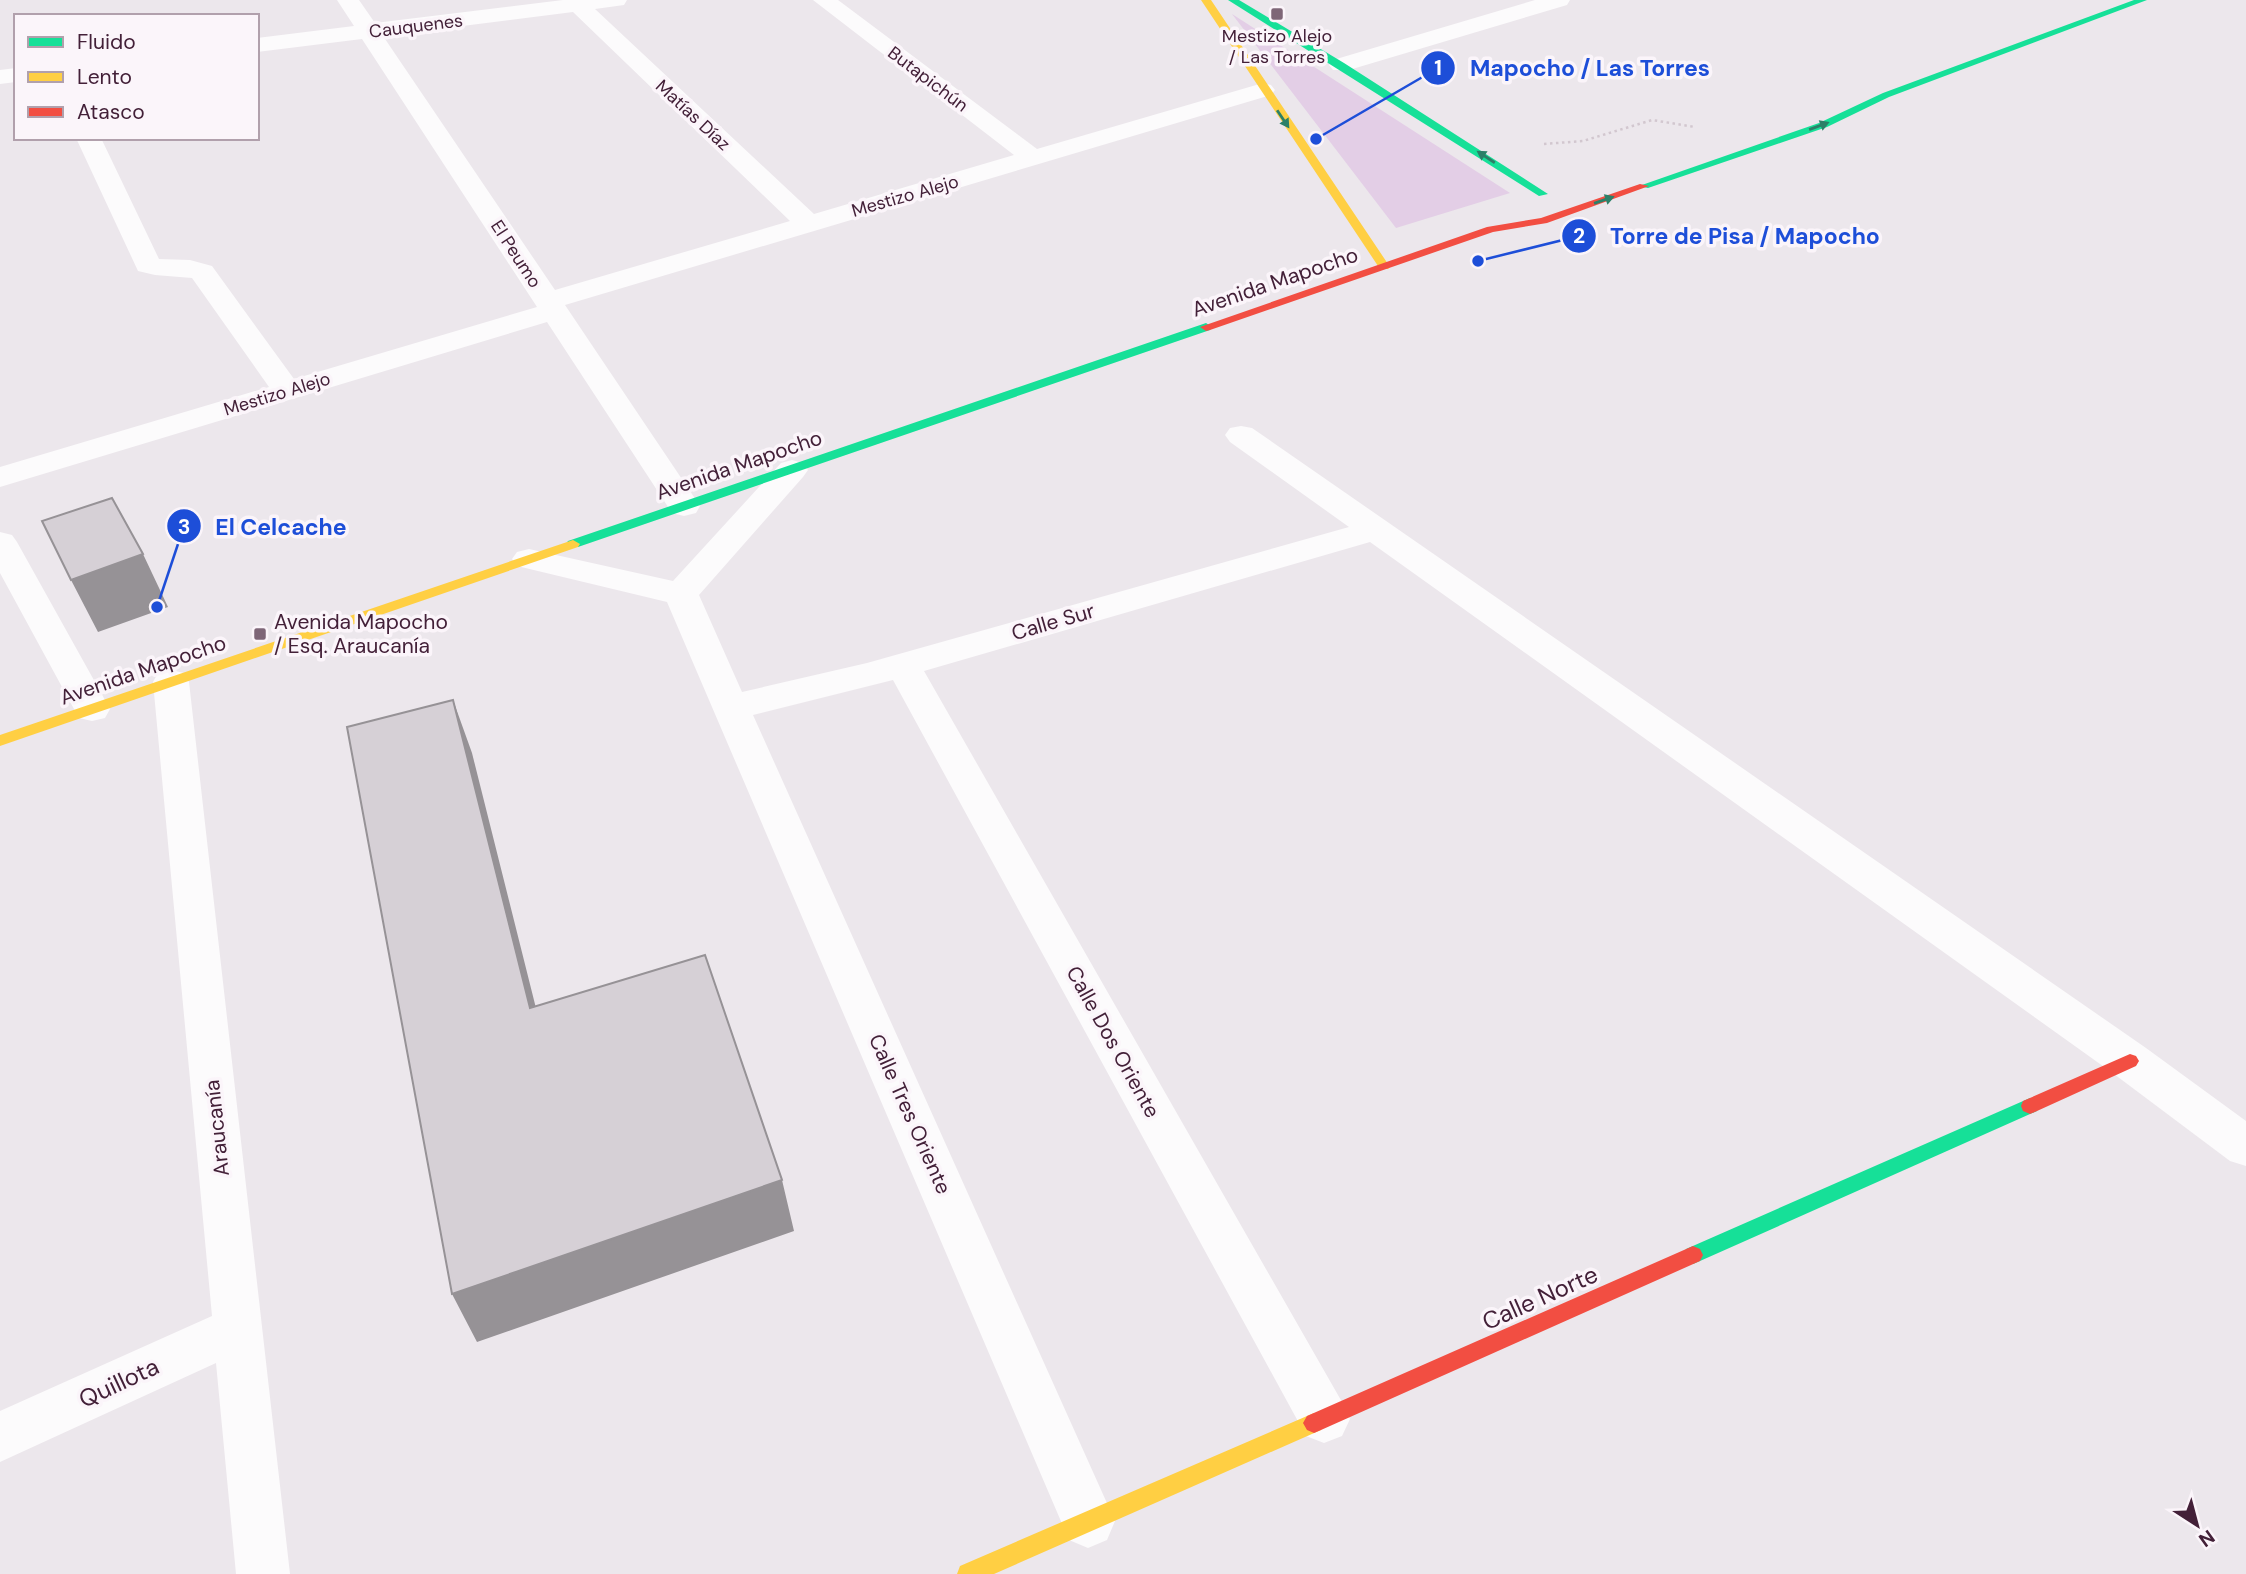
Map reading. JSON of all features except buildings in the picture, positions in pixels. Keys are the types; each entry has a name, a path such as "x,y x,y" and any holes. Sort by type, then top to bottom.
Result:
{"main road":[{"path":"1206,0 1384,267"},
{"path":"1233,0 1549,192 1535,208 1491,229"},
{"name":"Avenida Mapocho","path":"0,741 1491,229 1525,225 1558,216 1823,125 1886,95 2142,0"},
{"name":"Avenida Mapocho","path":"1832,102 1886,95"},
{"name":"Avenida Mapocho","path":"1491,229 1519,204 1549,192"},
{"name":"Calle Norte","path":"968,1574 2130,1061"}],"street":[{"name":"El Peumo","path":"348,0 684,506"},
{"name":"Cauquenes","path":"259,46 616,0"},
{"name":"Butapichún","path":"824,0 1033,158"},
{"path":"1341,65 1559,0"},
{"name":"Matías Díaz","path":"578,5 809,224"},
{"name":"Mestizo Alejo","path":"0,477 288,391 809,224 1264,90"},
{"path":"89,140 148,265 168,270 195,269 202,272 288,391"},
{"path":"1241,435 2130,1061 2246,1147"},
{"path":"529,559 681,594 792,470"},
{"name":"Calle Sur","path":"732,706 869,675 1374,530"},
{"path":"0,542 92,709"},
{"name":"Calle Tres Oriente","path":"681,594 1088,1521"},
{"name":"Calle Dos Oriente","path":"903,665 1324,1419"},
{"name":"Araucanía","path":"170,682 264,1574"},
{"name":"Quillota","path":"0,1437 238,1328"}],"path":[{"path":"1535,143 1560,147 1647,121 1665,121 1701,128"}],"shaded area":[{"path":"1232,14 1510,193 1396,228"}],"traffic: fast":[{"path":"1233,0 1341,65 1543,194"},
{"path":"1644,186 1823,125 1886,95 2142,0"},
{"path":"573,544 1206,327"},
{"path":"1693,1255 2030,1106"}],"traffic: slow":[{"path":"1206,0 1384,267"},
{"path":"0,741 573,544"},
{"path":"968,1574 1314,1423"}],"traffic: jam":[{"path":"1206,327 1491,229 1543,221 1644,186"},
{"path":"2030,1106 2130,1061"},
{"path":"1314,1423 1693,1255"}],"place":[{"name":"Mestizo Alejo / Las Torres","path":"1277,14"},
{"name":"Mapocho / Las Torres","path":"1316,139"},
{"name":"Torre de Pisa / Mapocho","path":"1478,261"},
{"name":"El Celcache","path":"157,607"},
{"name":"Avenida Mapocho / Esq. Araucanía","path":"260,634"}]}
